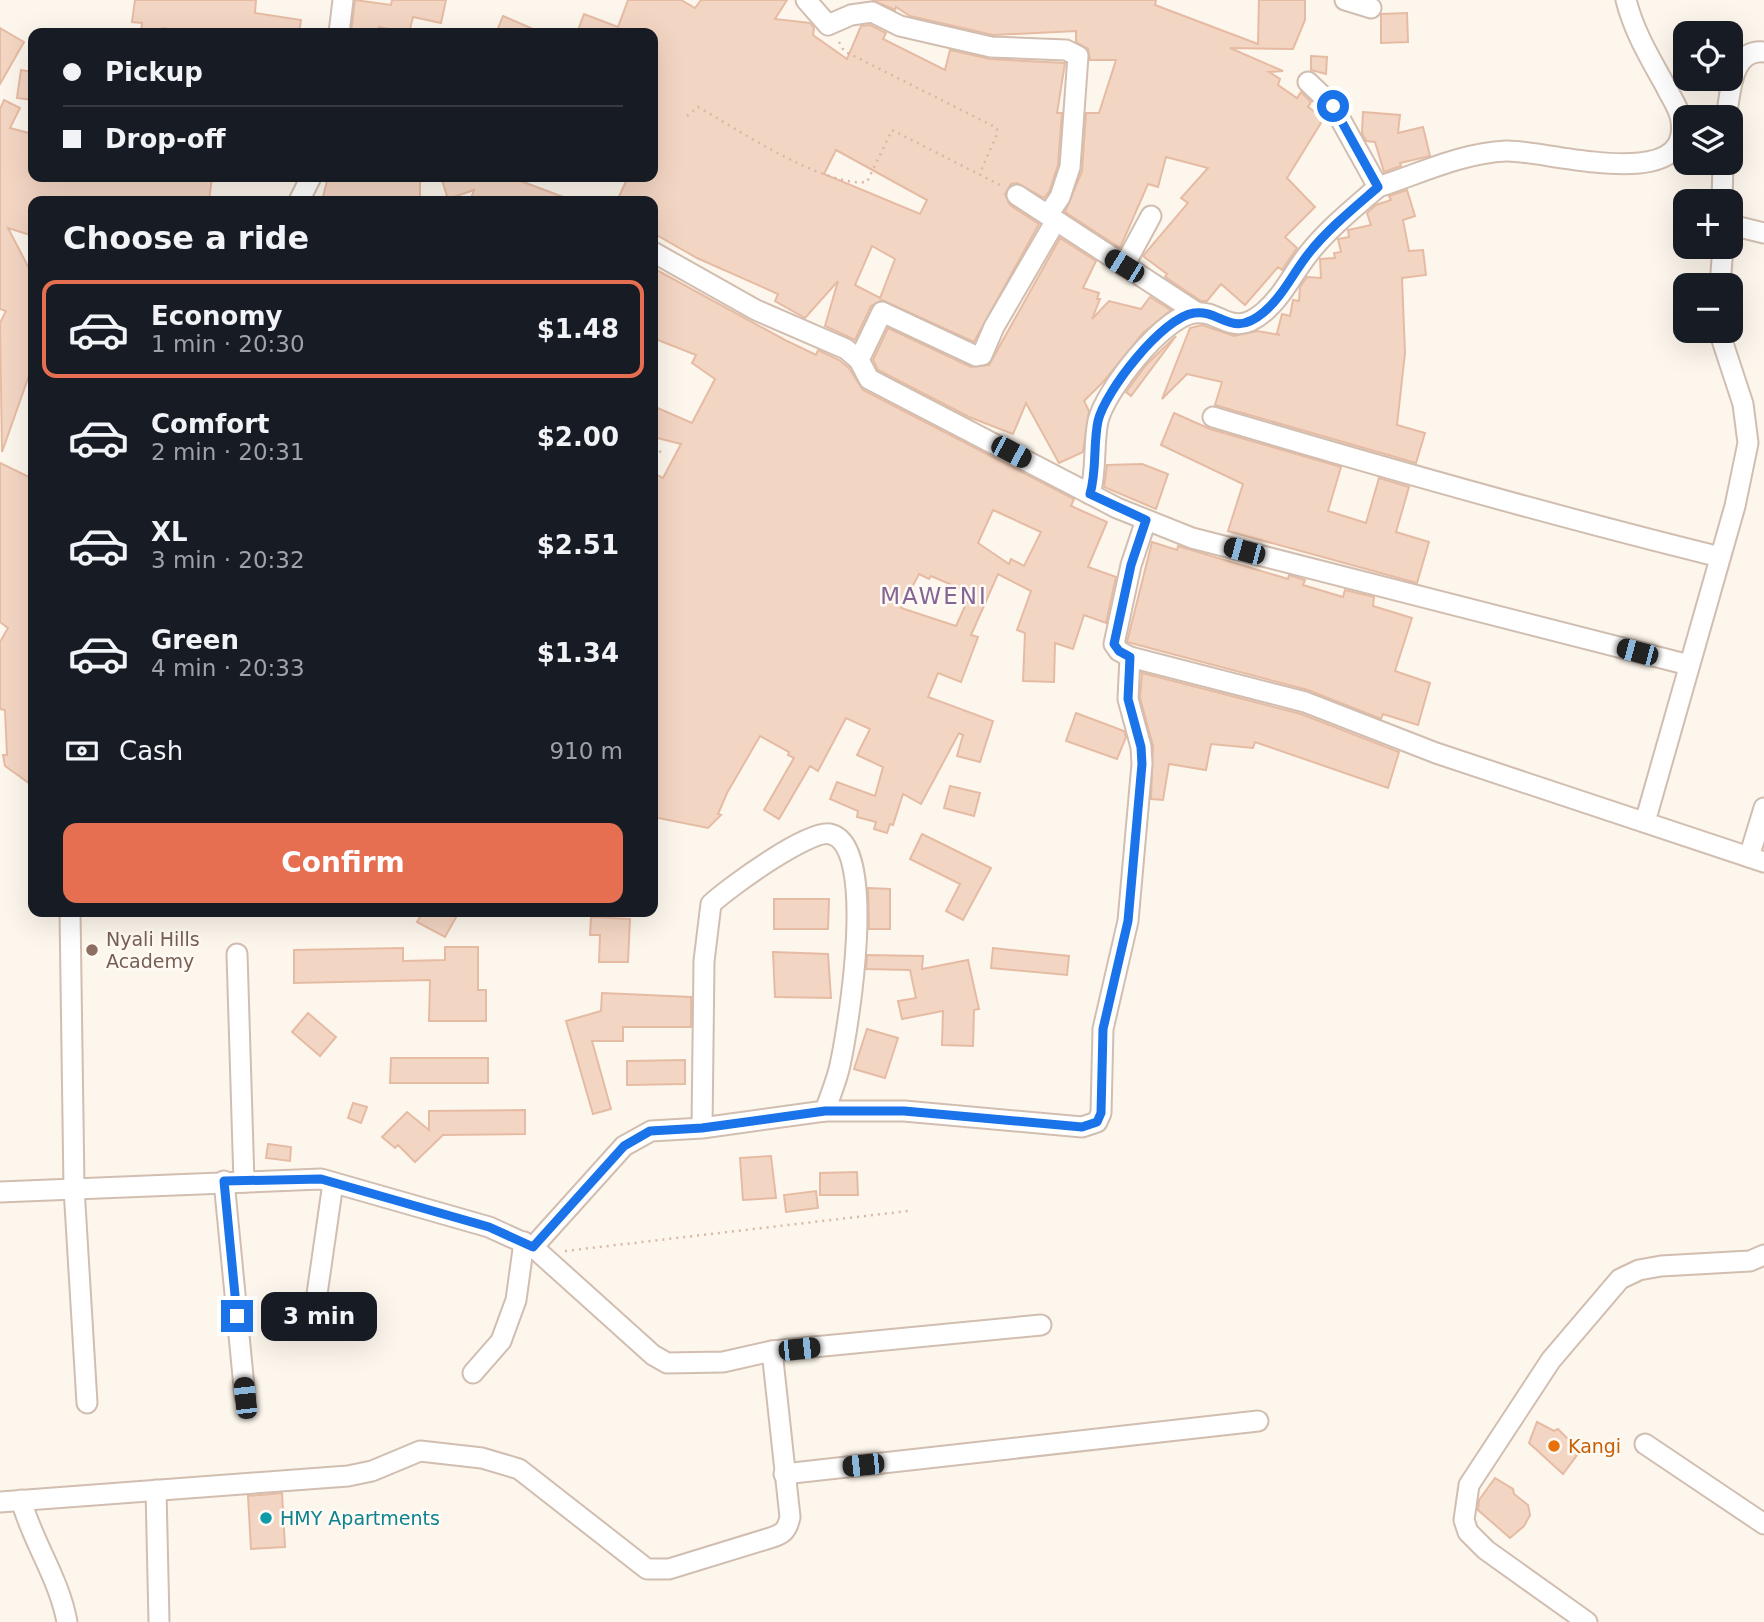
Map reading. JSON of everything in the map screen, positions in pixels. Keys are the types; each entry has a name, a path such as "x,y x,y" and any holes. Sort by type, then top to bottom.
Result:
{"street":[{"path":"340,28 343,0"},
{"path":"806,0 828,25 851,15 872,12 900,26 978,44 1014,50 1066,50 1078,56 1070,167 1051,218 982,355 976,356 882,312 859,360"},
{"path":"1345,0 1371,8"},
{"path":"1017,195 1196,312 1236,324 1247,323 1263,313 1280,295 1309,253 1378,187 1467,156 1508,150 1614,164 1649,162 1667,156 1681,139 1681,121 1632,25 1626,0"},
{"path":"1728,105 1731,83 1737,68 1745,57 1756,51 1764,52"},
{"path":"1308,82 1333,106 1378,187"},
{"path":"1124,266 1151,216"},
{"path":"1743,228 1764,233"},
{"path":"658,255 756,310 846,349 859,360 870,379 1090,494 1146,520 1192,538 1689,665"},
{"path":"1090,494 1096,472 1098,419 1115,388 1141,351 1169,323 1196,312"},
{"path":"1645,822 1735,506 1748,443 1742,404 1723,343"},
{"path":"1213,417 1609,530 1720,556"},
{"path":"1146,520 1131,565 1114,644 1119,651 1130,657 1305,702 1436,753 1756,860 1764,808"},
{"path":"473,1373 501,1341 532,1247 624,1146 650,1131 702,1128 825,1111 904,1111 1082,1127 1097,1122 1101,1113 1103,1029 1128,921 1142,764 1141,747 1128,699 1130,657"},
{"path":"702,1128 704,961 711,904 732,884 790,849 829,833 840,839 854,865 857,908 855,973 840,1067 825,1111"},
{"path":"70,917 74,1188 87,1403"},
{"path":"237,954 234,1181 245,1398"},
{"path":"0,1192 234,1181 321,1179 333,1182 489,1227 532,1247 653,1355 667,1363 723,1362 772,1351 1041,1325"},
{"path":"315,1308 333,1182"},
{"path":"1587,1622 1486,1549 1468,1532 1464,1520 1469,1485 1551,1360 1620,1279 1639,1270 1661,1266 1739,1262 1764,1255"},
{"path":"0,1502 348,1476 372,1471 420,1451 482,1458 519,1469 647,1569 669,1569 782,1534 790,1517 772,1351"},
{"path":"784,1474 1258,1421"},
{"path":"1645,1444 1764,1524"},
{"path":"156,1490 159,1622"},
{"path":"21,1500 29,1527 61,1592 67,1622"}],"path":[{"path":"828,25 844,51 997,128 998,134 979,173"},
{"path":"687,116 698,107 749,138 817,171 860,183 867,181 892,130 1017,195"},
{"path":"658,450 663,453"},
{"path":"532,1247 908,1211"}],"building":[{"path":"135,0 256,0 255,13 301,20 300,28 142,28 142,23 132,22"},
{"path":"355,0 391,5 392,0 446,0 441,23 413,17 410,28 352,28"},
{"path":"628,0 681,0 695,8 701,0 787,0 775,19 810,23 814,28 813,35 847,59 861,26 870,25 886,33 883,39 945,70 950,50 990,59 1065,63 1057,113 1062,113 1058,165 1049,192 1044,198 1017,183 1011,184 1005,194 1010,205 1039,224 974,342 882,300 871,306 855,340 825,326 838,281 805,318 775,301 778,294 697,258 658,236 658,196 619,196 626,182 658,182 658,28 579,28 584,14 618,27","holes":["836,150 927,200 920,214 824,174","872,246 895,259 880,298 855,285"]},
{"path":"872,0 1156,0 1155,5 1258,44 1259,0 1305,0 1305,20 1293,49 1230,48 1283,71 1269,72 1280,79 1278,85 1297,98 1301,92 1311,102 1308,107 1324,118 1287,178 1315,207 1285,237 1297,248 1282,270 1278,267 1245,305 1221,284 1207,301 1201,301 1165,277 1167,274 1143,256 1188,203 1181,198 1208,168 1166,157 1158,187 1148,184 1120,248 1065,212 1082,171 1086,113 1099,113 1116,60 1090,60 1088,49 1076,42 1076,31 993,35 910,16 896,7 895,10"},
{"path":"1407,13 1408,42 1381,43 1381,14"},
{"path":"503,16 531,28 498,28"},
{"path":"0,28 24,42 0,84"},
{"path":"1311,56 1327,57 1326,74 1311,70"},
{"path":"21,70 28,71 28,99 17,98"},
{"path":"4,100 20,108 10,128 28,133 28,182 211,182 210,196 28,196 28,234 8,228 28,266 28,378 2,452 0,323 6,311 0,309 0,109"},
{"path":"1363,112 1400,115 1398,133 1423,127 1430,156 1400,163 1401,166 1384,172 1375,142 1366,141 1362,133"},
{"path":"327,182 420,182 420,196 323,196"},
{"path":"443,182 523,182 561,196 472,196 474,190 447,196"},
{"path":"1407,190 1415,216 1403,220 1409,251 1423,250 1426,275 1402,278 1405,353 1397,425 1425,433 1416,463 1215,405 1222,382 1187,374 1162,399 1190,328 1202,325 1234,336 1257,331 1280,335 1277,333 1282,314 1290,316 1293,300 1299,301 1300,287 1307,277 1321,278 1320,259 1335,258 1334,253 1341,252 1338,239 1349,237 1348,230 1371,225 1367,213 1376,205 1391,200 1389,196"},
{"path":"1060,238 1096,261 1083,288 1099,293 1097,299 1100,299 1092,319 1109,301 1141,309 1150,297 1171,310 1143,333 1084,401 1089,411 1083,452 1059,463 1026,403 1013,434 969,417 878,370 873,360 888,328 971,367 989,365"},
{"path":"658,271 785,340 816,355 818,350 839,360 849,368 863,390 1074,499 1071,506 1107,522 1088,567 1116,577 1106,623 1084,615 1073,649 1055,643 1054,682 1023,681 1025,633 1017,630 1031,591 998,574 971,635 978,637 961,682 938,673 928,697 993,721 980,762 957,756 963,735 959,733 921,804 903,794 893,825 890,824 887,833 874,829 876,822 857,817 858,811 830,799 837,782 875,796 883,767 857,755 870,729 846,718 818,771 810,766 779,819 764,810 794,758 788,755 789,752 760,736 727,793 718,814 721,815 708,828 658,818 658,476 663,478 681,444 658,438 658,408 692,423 715,379 692,363 696,355 658,340","holes":["993,510 1041,532 1024,566 1011,559 1009,564 978,543","919,574 929,579 931,576 971,593 956,626 901,608"]},
{"path":"1176,336 1131,396 1126,392 1146,365"},
{"path":"1174,413 1210,429 1341,467 1328,511 1366,523 1379,478 1409,487 1396,532 1429,542 1417,583 1228,531 1243,484 1161,445"},
{"path":"0,463 28,477 28,782 5,766 3,755 7,755 5,710 0,709 0,642 8,628 0,622"},
{"path":"1142,464 1168,474 1156,509 1104,487 1107,465"},
{"path":"1152,542 1177,550 1178,546 1288,579 1289,575 1305,580 1303,585 1343,597 1345,590 1374,597 1373,606 1412,618 1395,671 1430,683 1418,725 1383,714 1381,719 1308,690 1127,642"},
{"path":"1142,673 1301,714 1399,752 1388,788 1255,742 1253,748 1211,744 1206,770 1169,764 1163,800 1151,799 1153,746 1140,698"},
{"path":"1076,713 1124,731 1126,737 1117,759 1066,741"},
{"path":"950,786 980,793 974,816 944,808"},
{"path":"922,834 991,868 963,920 946,911 960,884 910,859"},
{"path":"868,888 890,889 890,929 869,929"},
{"path":"774,899 829,899 828,929 774,929"},
{"path":"420,917 456,917 445,937 417,922"},
{"path":"591,917 630,919 628,962 599,962 600,935 590,935"},
{"path":"445,947 478,947 478,990 486,990 486,1021 429,1021 430,980 294,983 294,950 403,948 403,961 445,960"},
{"path":"993,948 1069,956 1067,975 991,968"},
{"path":"773,952 828,954 831,998 775,997"},
{"path":"867,955 923,956 922,969 968,960 979,1009 974,1010 973,1046 942,1045 943,1011 902,1019 898,1001 916,998 910,970 866,969"},
{"path":"602,993 691,997 691,1027 623,1027 623,1041 592,1041 611,1109 593,1114 566,1021 601,1011"},
{"path":"308,1013 336,1037 320,1056 292,1032"},
{"path":"867,1029 898,1038 885,1078 854,1069"},
{"path":"391,1058 488,1058 488,1083 390,1083"},
{"path":"685,1060 685,1084 627,1085 627,1061"},
{"path":"353,1103 367,1107 361,1123 348,1118"},
{"path":"525,1110 525,1134 443,1135 415,1162 398,1145 395,1148 382,1137 407,1112 429,1130 429,1111"},
{"path":"268,1144 291,1147 290,1161 266,1158"},
{"path":"771,1156 776,1198 743,1200 740,1158"},
{"path":"857,1172 858,1195 820,1195 820,1173"},
{"path":"816,1191 818,1208 786,1212 784,1195"},
{"name":"Kangi","path":"1537,1422 1554,1431 1558,1429 1580,1451 1563,1474 1529,1443"},
{"path":"1495,1478 1513,1489 1514,1494 1528,1505 1530,1515 1524,1526 1510,1538 1478,1510 1479,1500"},
{"name":"HMY Apartments","path":"282,1493 285,1547 251,1549 248,1496"}],"place":[{"name":"Nyali Hills Academy","path":"92,950"},
{"name":"Kangi","path":"1554,1446"},
{"name":"HMY Apartments","path":"266,1518"}],"district":[{"name":"MAWENI","path":"934,596"}],"route":[{"path":"237,1316 224,1181 321,1179 489,1227 533,1247 624,1146 650,1131 702,1128 825,1111 904,1111 1082,1127 1097,1122 1101,1113 1103,1029 1128,921 1142,764 1141,747 1128,699 1130,657 1119,651 1114,644 1131,565 1146,520 1090,494 1096,472 1098,419 1115,388 1141,351 1169,323 1196,312 1236,324 1247,323 1263,313 1280,295 1309,253 1341,219 1378,187 1333,106"}]}
